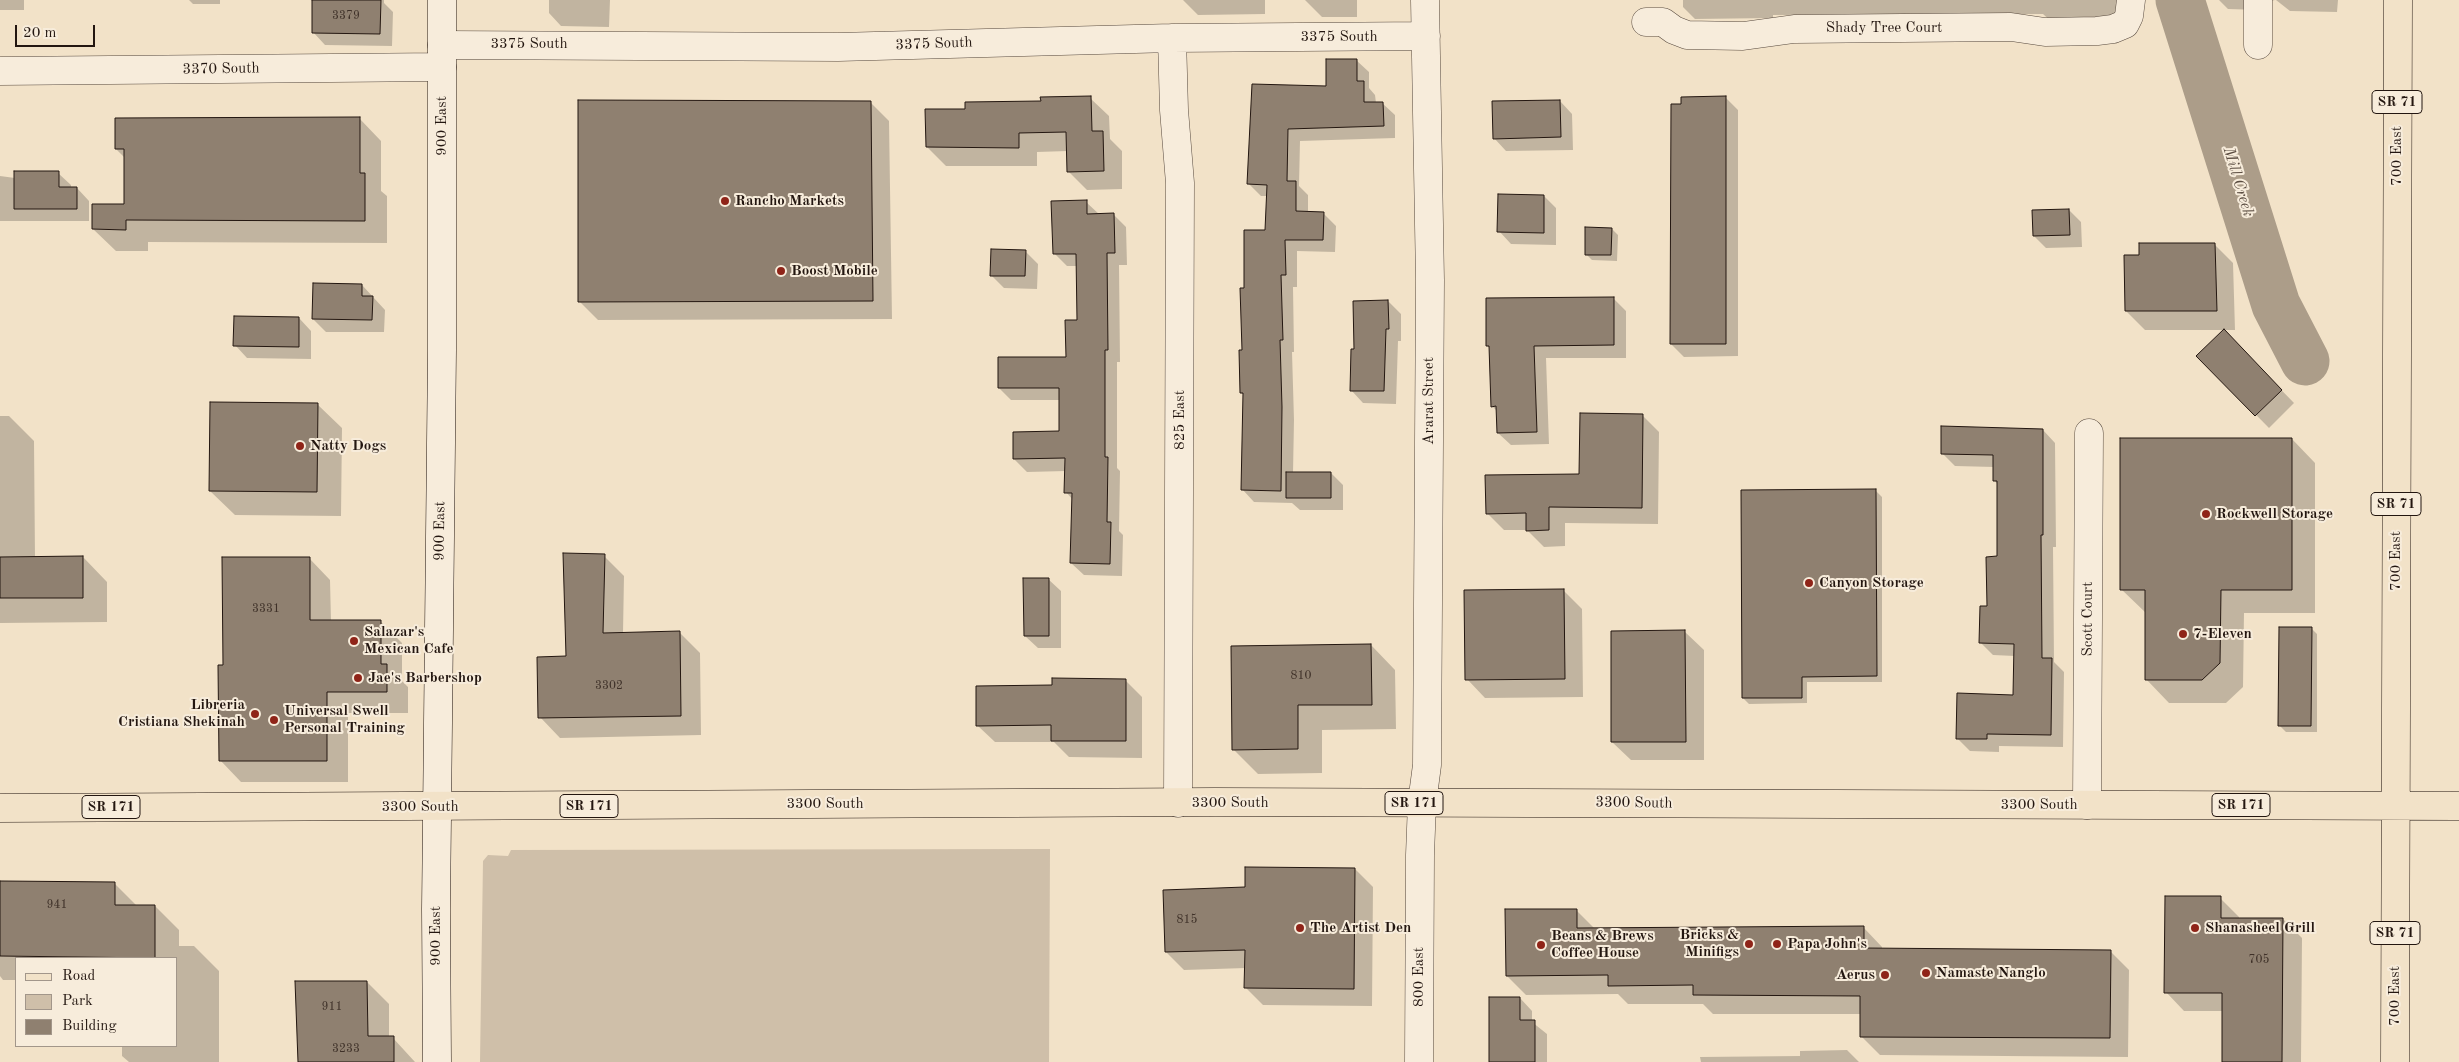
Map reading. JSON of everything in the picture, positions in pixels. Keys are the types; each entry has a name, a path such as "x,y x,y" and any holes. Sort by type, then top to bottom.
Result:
{"main road":[{"name":"700 East","path":"2395,1062 2398,0"},
{"name":"3300 South","path":"0,808 1178,802 2459,806"}],"street":[{"name":"900 East","path":"437,1062 442,350 442,0"},
{"name":"Ararat Street","path":"1422,802 1427,765 1430,280 1425,0"},
{"path":"2258,0 2258,45"},
{"name":"Shady Tree Court","path":"1657,15 1674,30 1687,35 1743,36 1794,29 2011,27 2046,32 2097,31 2113,29 2128,12"},
{"name":"3375 South","path":"442,56 1172,38 1426,36"},
{"name":"825 East","path":"1172,38 1174,110 1180,183 1178,802"},
{"name":"3370 South","path":"0,71 442,56"},
{"name":"Scott Court","path":"2087,805 2089,433"},
{"name":"800 East","path":"1419,1062 1422,802"}],"green space":[{"path":"1050,849 1049,1062 480,1062 483,861 488,855 508,856 511,850"}],"building":[{"path":"312,0 381,0 380,34 312,33"},
{"path":"1326,59 1357,59 1357,81 1364,81 1364,102 1383,102 1384,126 1288,129 1287,181 1296,181 1296,211 1324,212 1323,240 1285,240 1286,275 1281,275 1283,340 1280,340 1282,407 1281,491 1241,490 1243,393 1240,393 1239,350 1242,350 1240,288 1244,288 1244,230 1265,230 1267,185 1247,184 1252,84 1326,86"},
{"path":"1091,96 1092,131 1103,131 1104,171 1067,172 1066,132 1019,133 1019,148 926,147 925,109 965,109 965,102 1041,101 1040,97"},
{"path":"1726,96 1726,344 1670,344 1671,104 1681,104 1681,97"},
{"name":"Rancho Markets","path":"578,100 871,101 873,301 578,302"},
{"path":"1560,100 1561,137 1493,139 1492,101"},
{"path":"360,117 360,173 365,173 365,221 126,220 126,230 92,229 92,204 124,204 124,149 115,149 115,118"},
{"path":"14,171 59,171 59,187 77,187 77,209 14,209"},
{"path":"1498,194 1544,195 1544,233 1497,232"},
{"path":"1087,200 1087,214 1114,213 1115,253 1107,253 1108,350 1105,350 1105,457 1108,457 1107,522 1111,522 1110,564 1070,563 1072,493 1064,493 1065,458 1013,459 1013,432 1059,431 1059,388 998,388 998,357 1066,357 1065,320 1077,320 1076,254 1053,254 1051,201"},
{"path":"2069,209 2070,235 2033,236 2032,210"},
{"path":"1585,227 1612,228 1611,255 1585,255"},
{"path":"2139,243 2215,243 2217,311 2125,311 2124,255 2139,255"},
{"path":"991,249 1026,250 1025,276 990,276"},
{"path":"313,283 362,284 362,296 373,296 372,320 312,319"},
{"path":"1614,297 1614,345 1534,346 1537,432 1497,433 1496,406 1491,407 1489,346 1486,346 1486,298"},
{"path":"1388,300 1389,329 1386,329 1384,391 1350,391 1351,349 1354,349 1353,301"},
{"path":"234,316 299,317 299,347 233,346"},
{"path":"2224,329 2282,390 2255,416 2196,356"},
{"path":"210,402 318,403 317,492 209,491"},
{"path":"1580,413 1643,414 1642,508 1549,507 1549,530 1526,531 1526,513 1486,514 1485,475 1579,474"},
{"path":"1941,426 2043,429 2043,535 2041,535 2042,658 2052,658 2051,735 1987,734 1987,739 1956,739 1957,693 2013,695 2014,644 1979,643 1980,606 1987,606 1986,557 1997,556 1997,481 1993,481 1993,455 1941,454"},
{"name":"Rockwell Storage","path":"2120,438 2292,438 2292,590 2221,590 2220,663 2202,680 2145,680 2145,590 2120,590"},
{"path":"1286,472 1331,472 1331,498 1286,498"},
{"name":"Canyon Storage","path":"1876,489 1877,676 1802,677 1802,698 1742,698 1741,490"},
{"path":"563,553 605,554 603,633 680,631 681,716 538,718 537,657 566,656"},
{"path":"83,556 83,598 0,598 0,557"},
{"path":"222,557 310,557 310,620 381,620 381,664 387,664 387,692 327,692 327,761 219,761 218,665 223,665"},
{"path":"1023,578 1049,578 1049,636 1024,636"},
{"path":"1564,589 1565,679 1465,680 1464,590"},
{"name":"7-Eleven","path":"2279,627 2312,627 2311,726 2278,726"},
{"path":"1685,630 1686,742 1611,742 1611,631"},
{"path":"1371,644 1372,705 1298,705 1298,749 1232,750 1231,646"},
{"path":"1052,678 1126,679 1126,741 1051,741 1051,725 976,726 976,686 1052,685"},
{"name":"The Artist Den","path":"1245,867 1355,868 1354,989 1244,988 1245,950 1165,952 1163,890 1245,887"},
{"path":"0,881 115,882 115,905 155,905 155,957 0,956"},
{"path":"2165,896 2221,896 2221,918 2283,918 2282,1062 2222,1062 2222,993 2164,993"},
{"path":"1505,909 1577,909 1577,928 1864,926 1864,948 2111,950 2110,1038 1860,1037 1860,996 1693,995 1693,985 1608,986 1608,975 1506,976"},
{"path":"295,981 367,981 368,1036 394,1036 394,1062 298,1062"},
{"path":"1489,997 1520,997 1520,1020 1535,1020 1535,1062 1489,1062"}],"waterway":[{"name":"Mill Creek","path":"2180,0 2276,305 2305,361"}],"place":[{"name":"Rancho Markets","path":"725,201"},
{"name":"Boost Mobile","path":"781,271"},
{"name":"Natty Dogs","path":"300,446"},
{"name":"Rockwell Storage","path":"2206,514"},
{"name":"Canyon Storage","path":"1809,583"},
{"name":"7-Eleven","path":"2183,634"},
{"name":"Salazar's Mexican Cafe","path":"354,641"},
{"name":"Jae's Barbershop","path":"358,678"},
{"name":"Libreria Cristiana Shekinah","path":"255,714"},
{"name":"Universal Swell Personal Training","path":"274,720"},
{"name":"The Artist Den","path":"1300,928"},
{"name":"Shanasheel Grill","path":"2195,928"},
{"name":"Bricks & Minifigs","path":"1749,944"},
{"name":"Papa John's","path":"1777,944"},
{"name":"Beans & Brews Coffee House","path":"1541,945"},
{"name":"Namaste Nanglo","path":"1926,973"},
{"name":"Aerus","path":"1885,975"}]}
